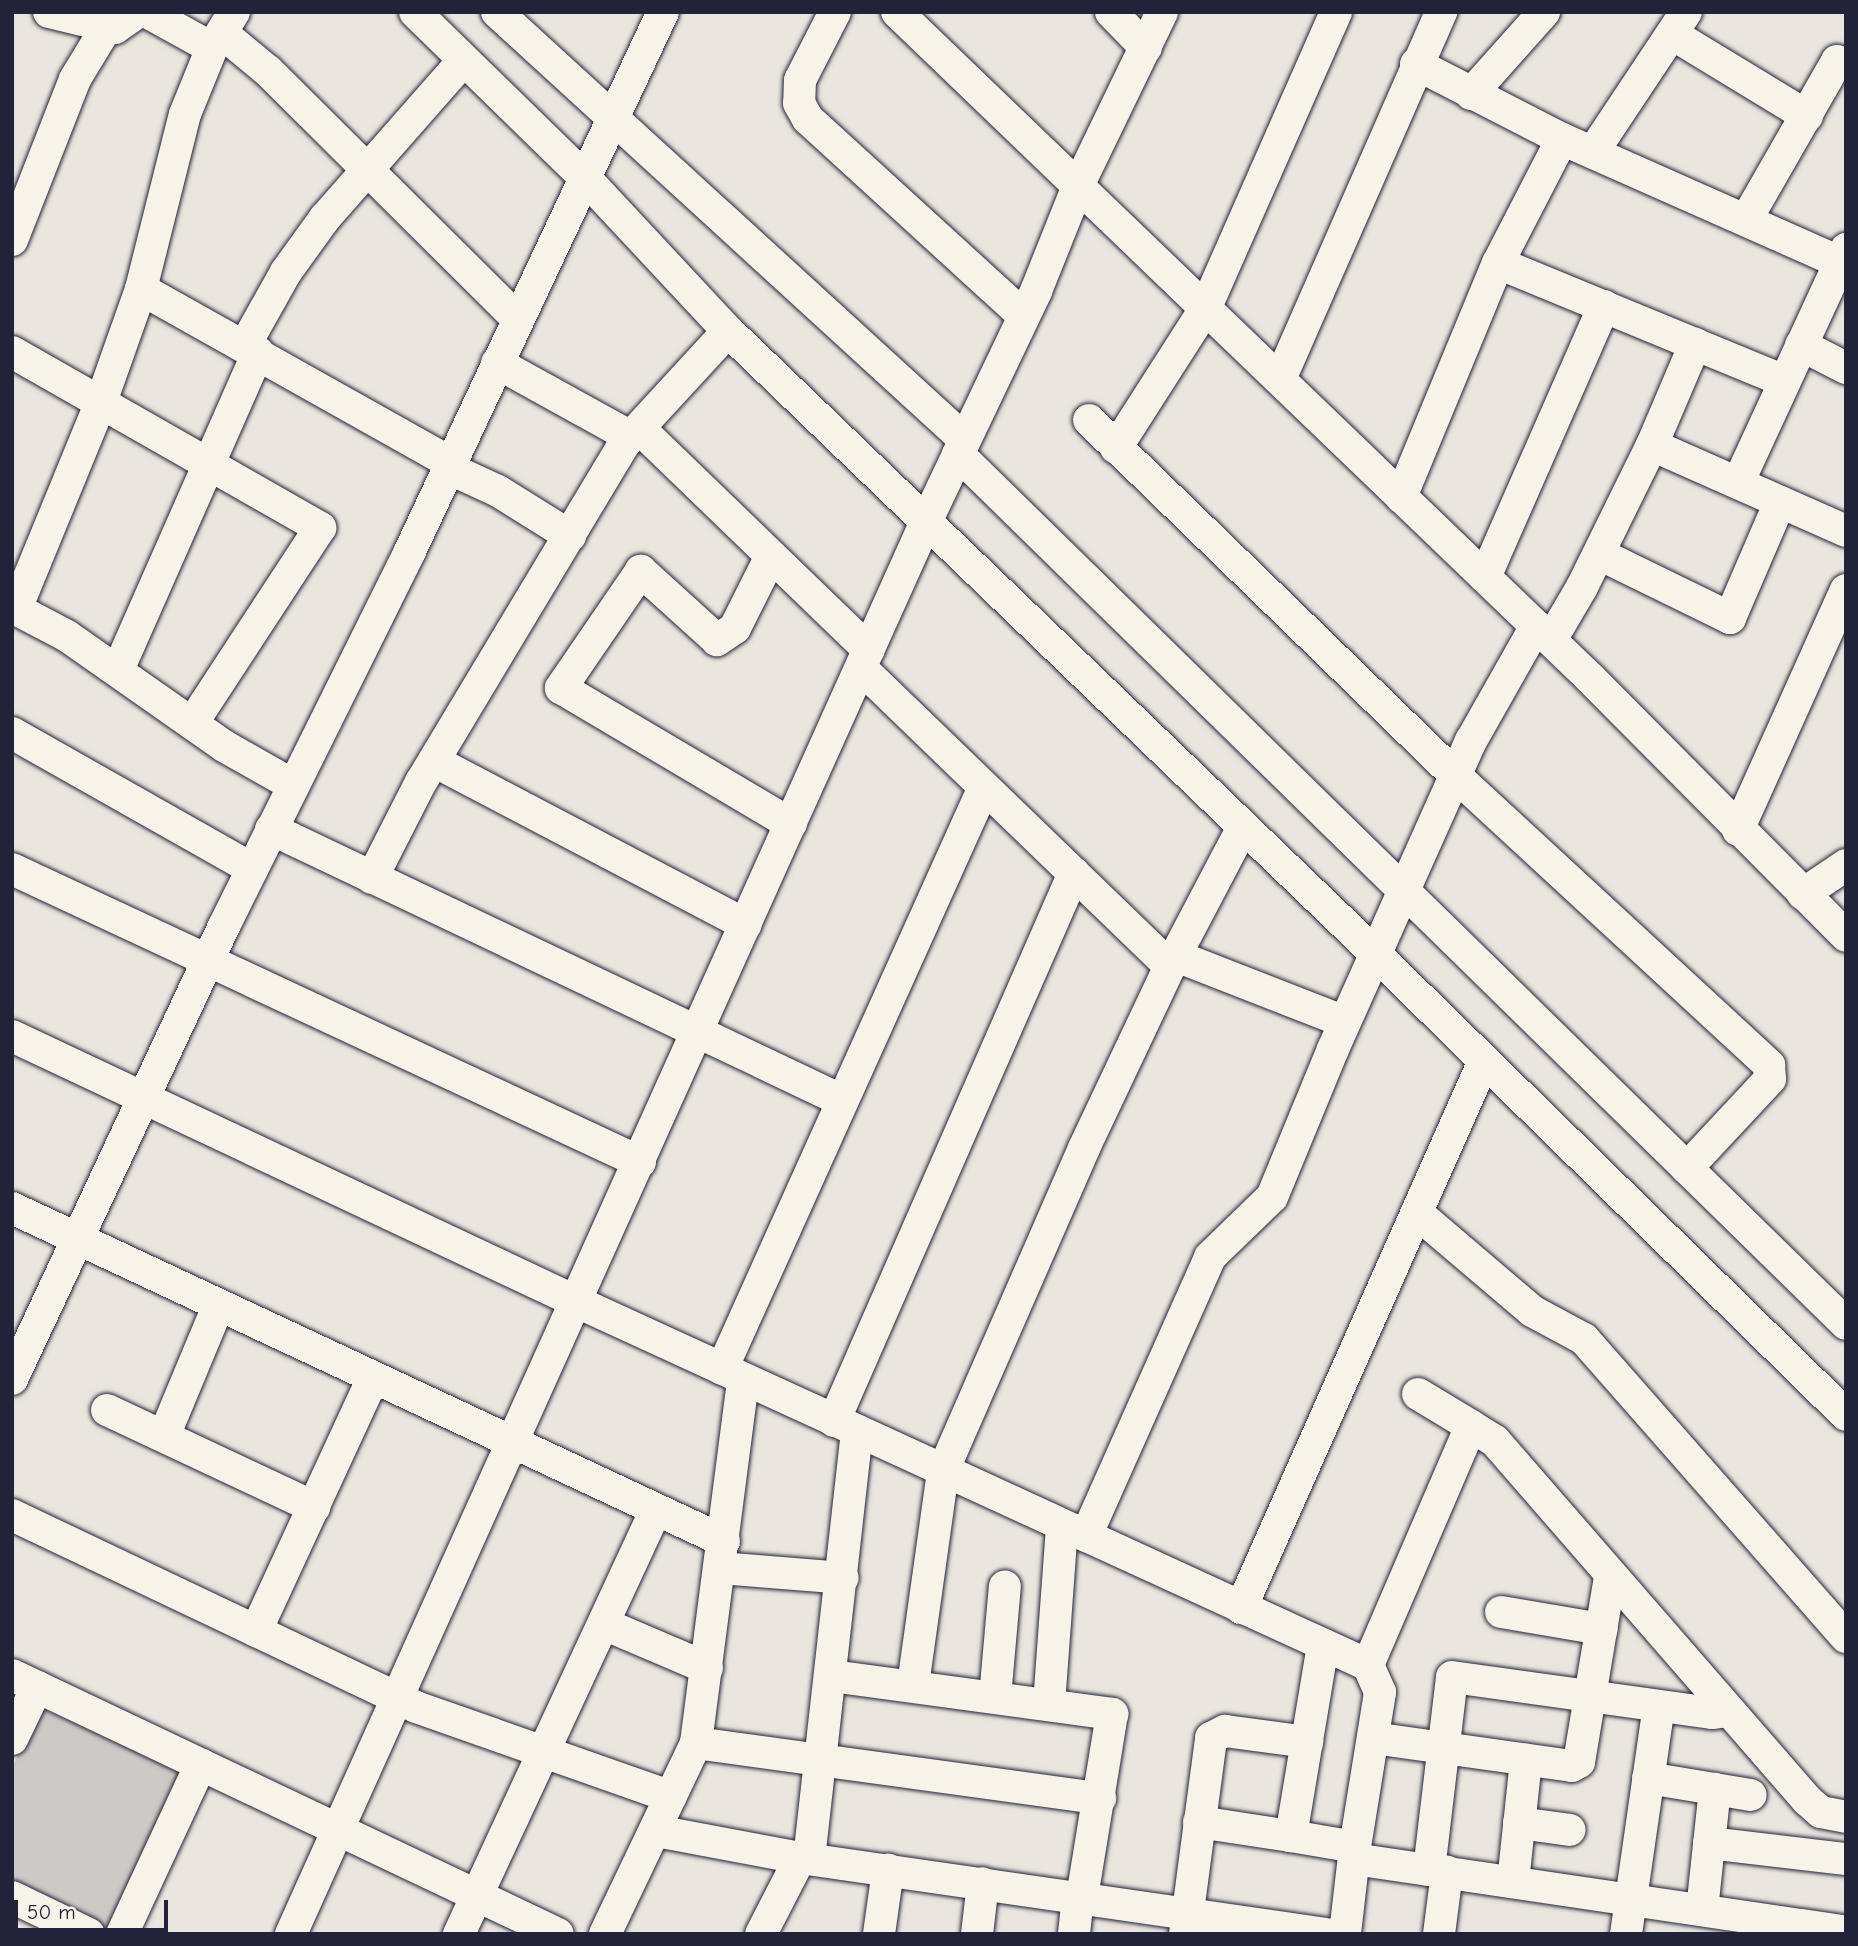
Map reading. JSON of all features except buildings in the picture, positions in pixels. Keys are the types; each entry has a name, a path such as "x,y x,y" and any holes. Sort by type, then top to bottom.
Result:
{"street":[{"path":"49,12 106,27 122,26 138,12"},
{"path":"147,12 223,31 268,71 518,319"},
{"path":"415,12 587,180 728,331 1375,954 1846,1415"},
{"path":"497,12 615,119 962,447 1402,894 1846,1324"},
{"path":"12,1379 208,959 587,180 663,12"},
{"path":"835,12 800,80 799,103 808,118 1024,316"},
{"path":"897,12 1281,377 1543,633 1846,936"},
{"path":"1111,12 1146,47"},
{"path":"291,1934 926,522 1024,316 1078,186 1162,12"},
{"path":"1116,447 1206,307 1336,12"},
{"path":"1281,377 1441,12"},
{"path":"1471,94 1544,12"},
{"path":"1593,152 1679,23 1807,116"},
{"path":"12,240 75,79 106,27"},
{"path":"223,31 185,114 141,289 101,402 14,608 118,670 193,722 293,785"},
{"path":"1746,220 1843,58"},
{"path":"118,670 208,464 251,349 286,272 365,170 464,60"},
{"path":"1416,64 1562,139 1746,220 1842,255 1738,483"},
{"path":"1401,497 1498,262 1562,139"},
{"path":"1498,262 1785,381"},
{"path":"141,289 251,349 449,466 498,491 570,536"},
{"path":"1485,577 1604,306"},
{"path":"372,878 434,761 570,536 636,433 728,331"},
{"path":"1049,1704 1074,1531 1210,1257 1272,1197 1345,1022 1471,741 1599,554 1652,445 1695,344"},
{"path":"1801,345 1846,368"},
{"path":"12,352 320,528 193,722"},
{"path":"497,363 636,433 771,556 984,787 1074,873 1173,961 1345,1022"},
{"path":"1088,420 1457,777 1769,1065 1770,1079 1687,1168"},
{"path":"1652,445 1846,531"},
{"path":"1599,554 1730,618 1780,502"},
{"path":"771,556 735,628 717,640 641,571 561,688 791,824"},
{"path":"1738,830 1833,654 1846,590"},
{"path":"12,733 252,869"},
{"path":"434,761 746,925"},
{"path":"605,1934 696,1743 722,1555 732,1374 841,1100 984,787"},
{"path":"913,1685 943,1471 1084,1147 1173,961 1243,827"},
{"path":"271,829 841,1100"},
{"path":"1803,894 1846,865"},
{"path":"12,869 640,1163"},
{"path":"761,1934 805,1859 821,1761 843,1578 846,1426 1074,873"},
{"path":"12,1036 732,1374 1368,1665 1380,1692 1354,1853 1345,1934"},
{"path":"1241,1608 1484,1061"},
{"path":"12,1208 656,1510 722,1555 843,1578"},
{"path":"1417,1213 1532,1311 1584,1339 1846,1637"},
{"path":"164,1436 218,1306"},
{"path":"256,1631 373,1378"},
{"path":"1418,1394 1495,1441 1610,1577 1807,1800 1821,1812 1846,1817"},
{"path":"107,1410 314,1507"},
{"path":"1368,1665 1471,1426"},
{"path":"459,1934 656,1510"},
{"path":"12,1515 397,1698 671,1797"},
{"path":"1373,1738 1572,1766 1579,1762 1610,1577"},
{"path":"995,1697 1005,1586"},
{"path":"1500,1612 1602,1629"},
{"path":"604,1624 707,1668"},
{"path":"1291,1836 1323,1645"},
{"path":"832,1676 1112,1714 1100,1798 1074,1934"},
{"path":"1438,1934 1444,1747 1452,1677 1659,1706 1728,1711"},
{"path":"12,1739 24,1681 558,1934"},
{"path":"1626,1934 1659,1706"},
{"path":"1186,1923 1208,1746 1216,1734 1225,1731 1307,1742"},
{"path":"696,1743 1100,1798"},
{"path":"1513,1882 1526,1759"},
{"path":"122,1934 201,1764"},
{"path":"1648,1778 1751,1795"},
{"path":"1702,1910 1715,1789"},
{"path":"1199,1822 1291,1836 1438,1871 1846,1932"},
{"path":"1519,1823 1570,1830"},
{"path":"656,1831 805,1859 1080,1897 1186,1923 1327,1934"},
{"path":"1709,1843 1846,1858"},
{"path":"879,1934 888,1870"},
{"path":"977,1934 983,1883"},
{"path":"12,1897 89,1934"}],"shaded area":[{"path":"40,1708 185,1774 110,1932 12,1885 12,1768"}]}
